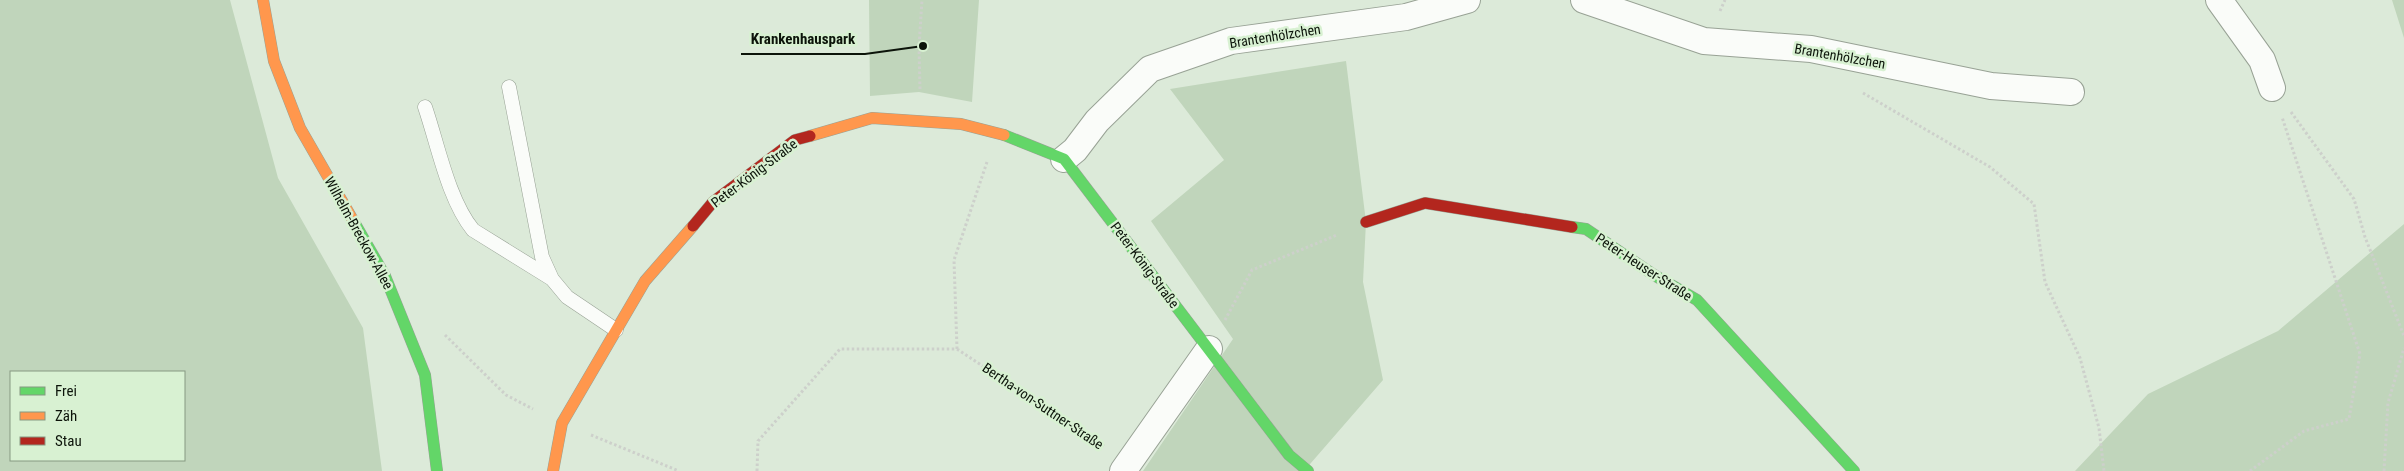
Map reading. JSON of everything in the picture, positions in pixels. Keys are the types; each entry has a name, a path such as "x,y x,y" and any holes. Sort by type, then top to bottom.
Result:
{"street":[{"name":"Wilhelm-Breckow-Allee","path":"263,0 274,60 300,128 386,276 425,375 437,471"},
{"name":"Brantenhölzchen","path":"1064,159 1075,150 1097,121 1150,69 1231,41 1406,17 1467,0"},
{"name":"Brantenhölzchen","path":"1584,0 1704,41 1811,49 1991,86 2071,92"},
{"path":"2219,0 2262,60 2272,88"},
{"name":"Peter-König-Straße","path":"553,471 562,423 645,281 713,202 795,140 872,118 961,124 997,132 1064,159 1289,455 1308,471"},
{"name":"Peter-Heuser-Straße","path":"1366,222 1425,203 1586,229 1654,275 1697,300 1854,471"},
{"path":"1126,467 1209,350"}],"lane":[{"path":"509,87 542,257 552,279 567,297 616,330"},
{"path":"425,107 456,200 465,220 473,230 552,279"}],"path":[{"path":"920,120 919,47 922,0"},
{"path":"1856,87 1990,167 2034,204 2045,282 2080,358 2099,428 2104,471"},
{"path":"2272,88 2354,199 2365,236 2404,336"},
{"path":"2250,471 2304,431 2350,419 2360,354 2272,88"},
{"path":"757,471 758,441 840,349 957,349 954,260 997,132"},
{"path":"1209,350 1252,270 1366,222"},
{"path":"442,332 506,396 562,423 679,471"},
{"path":"2384,471 2388,403 2404,348"},
{"name":"Bertha-von-Suttner-Straße","path":"957,349 1126,467"}],"green space":[{"path":"0,0 230,0 278,178 363,328 382,471 0,471"},
{"path":"869,0 979,0 972,102 919,92 870,96"},
{"path":"2392,0 2404,0 2404,38"},
{"path":"1346,61 1366,222 1363,282 1383,380 1304,471 1143,471 1233,339 1151,221 1224,160 1170,89"},
{"path":"2404,224 2404,471 2075,471 2148,394 2278,331"}],"traffic: fast":[{"path":"1004,135 1064,159 1289,455 1308,471"},
{"path":"354,222 385,276 425,375 437,471"},
{"path":"1572,227 1586,229 1654,275 1697,300 1854,471"}],"traffic: slow":[{"path":"263,0 274,61 300,128 354,222"},
{"path":"810,136 872,118 961,124 1004,135"},
{"path":"553,471 562,423 645,281 693,226"}],"traffic: jam":[{"path":"693,226 713,202 795,140 810,136"},
{"path":"1366,222 1425,203 1572,227"}],"place":[{"name":"Krankenhauspark","path":"923,46"}]}
